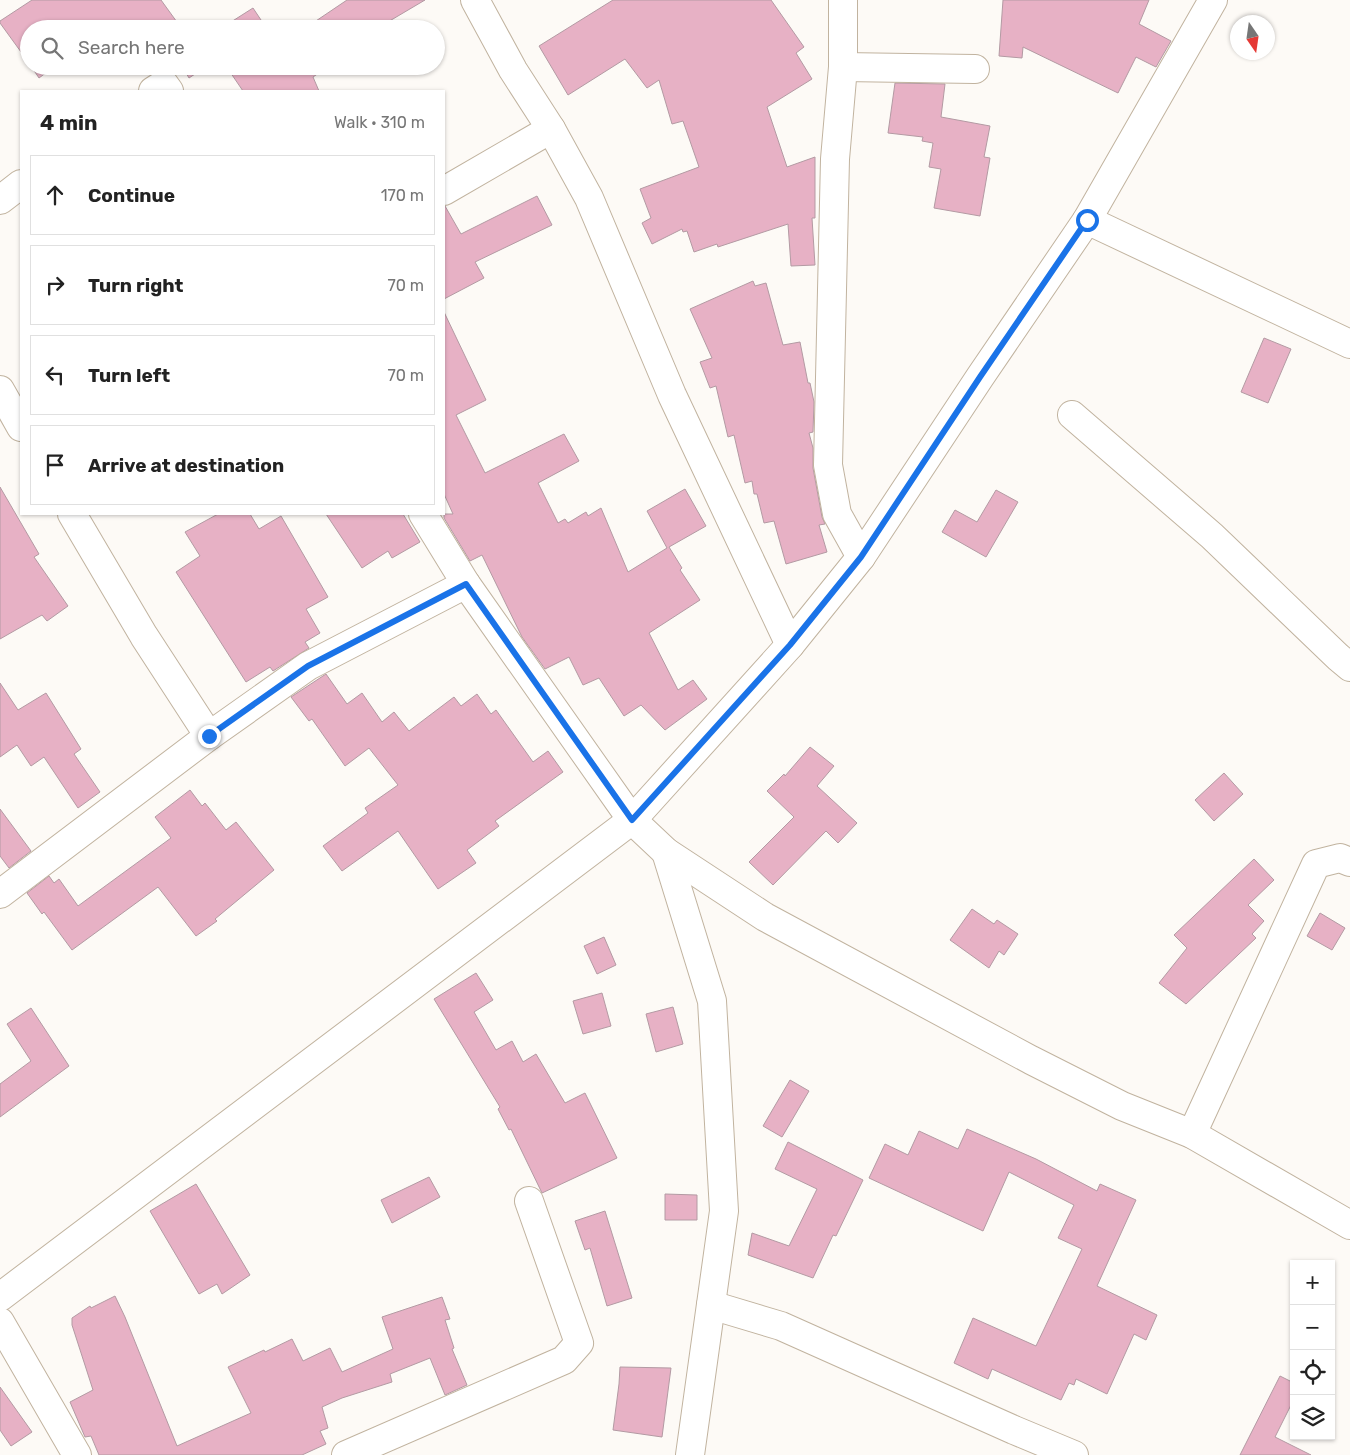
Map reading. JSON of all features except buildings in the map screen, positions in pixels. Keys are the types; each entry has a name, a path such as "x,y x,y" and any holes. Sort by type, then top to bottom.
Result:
{"street":[{"path":"475,0 589,198 672,395 790,645"},
{"path":"844,0 843,67 835,159 828,465 837,514 861,557"},
{"path":"0,1297 632,820 790,645 861,557 1087,220 1213,0"},
{"path":"843,67 975,69"},
{"path":"155,90 164,84 168,90"},
{"path":"445,190 551,129"},
{"path":"0,200 20,185"},
{"path":"1087,220 1350,344"},
{"path":"0,390 20,425"},
{"path":"1072,415 1212,536 1350,667"},
{"path":"73,515 144,636 209,736"},
{"path":"424,515 466,584 632,820 666,852 765,917 1122,1106 1192,1134 1350,1225"},
{"path":"0,894 209,736 308,666 466,584"},
{"path":"666,852 712,1001 724,1211 690,1455"},
{"path":"1192,1134 1316,864 1347,853"},
{"path":"346,1455 564,1360 578,1343 529,1201"},
{"path":"711,1305 781,1326 1074,1455"},
{"path":"0,1322 77,1455"}],"route":[{"path":"209,736 308,666 466,584 632,820 790,645 861,557 1087,220"}]}
